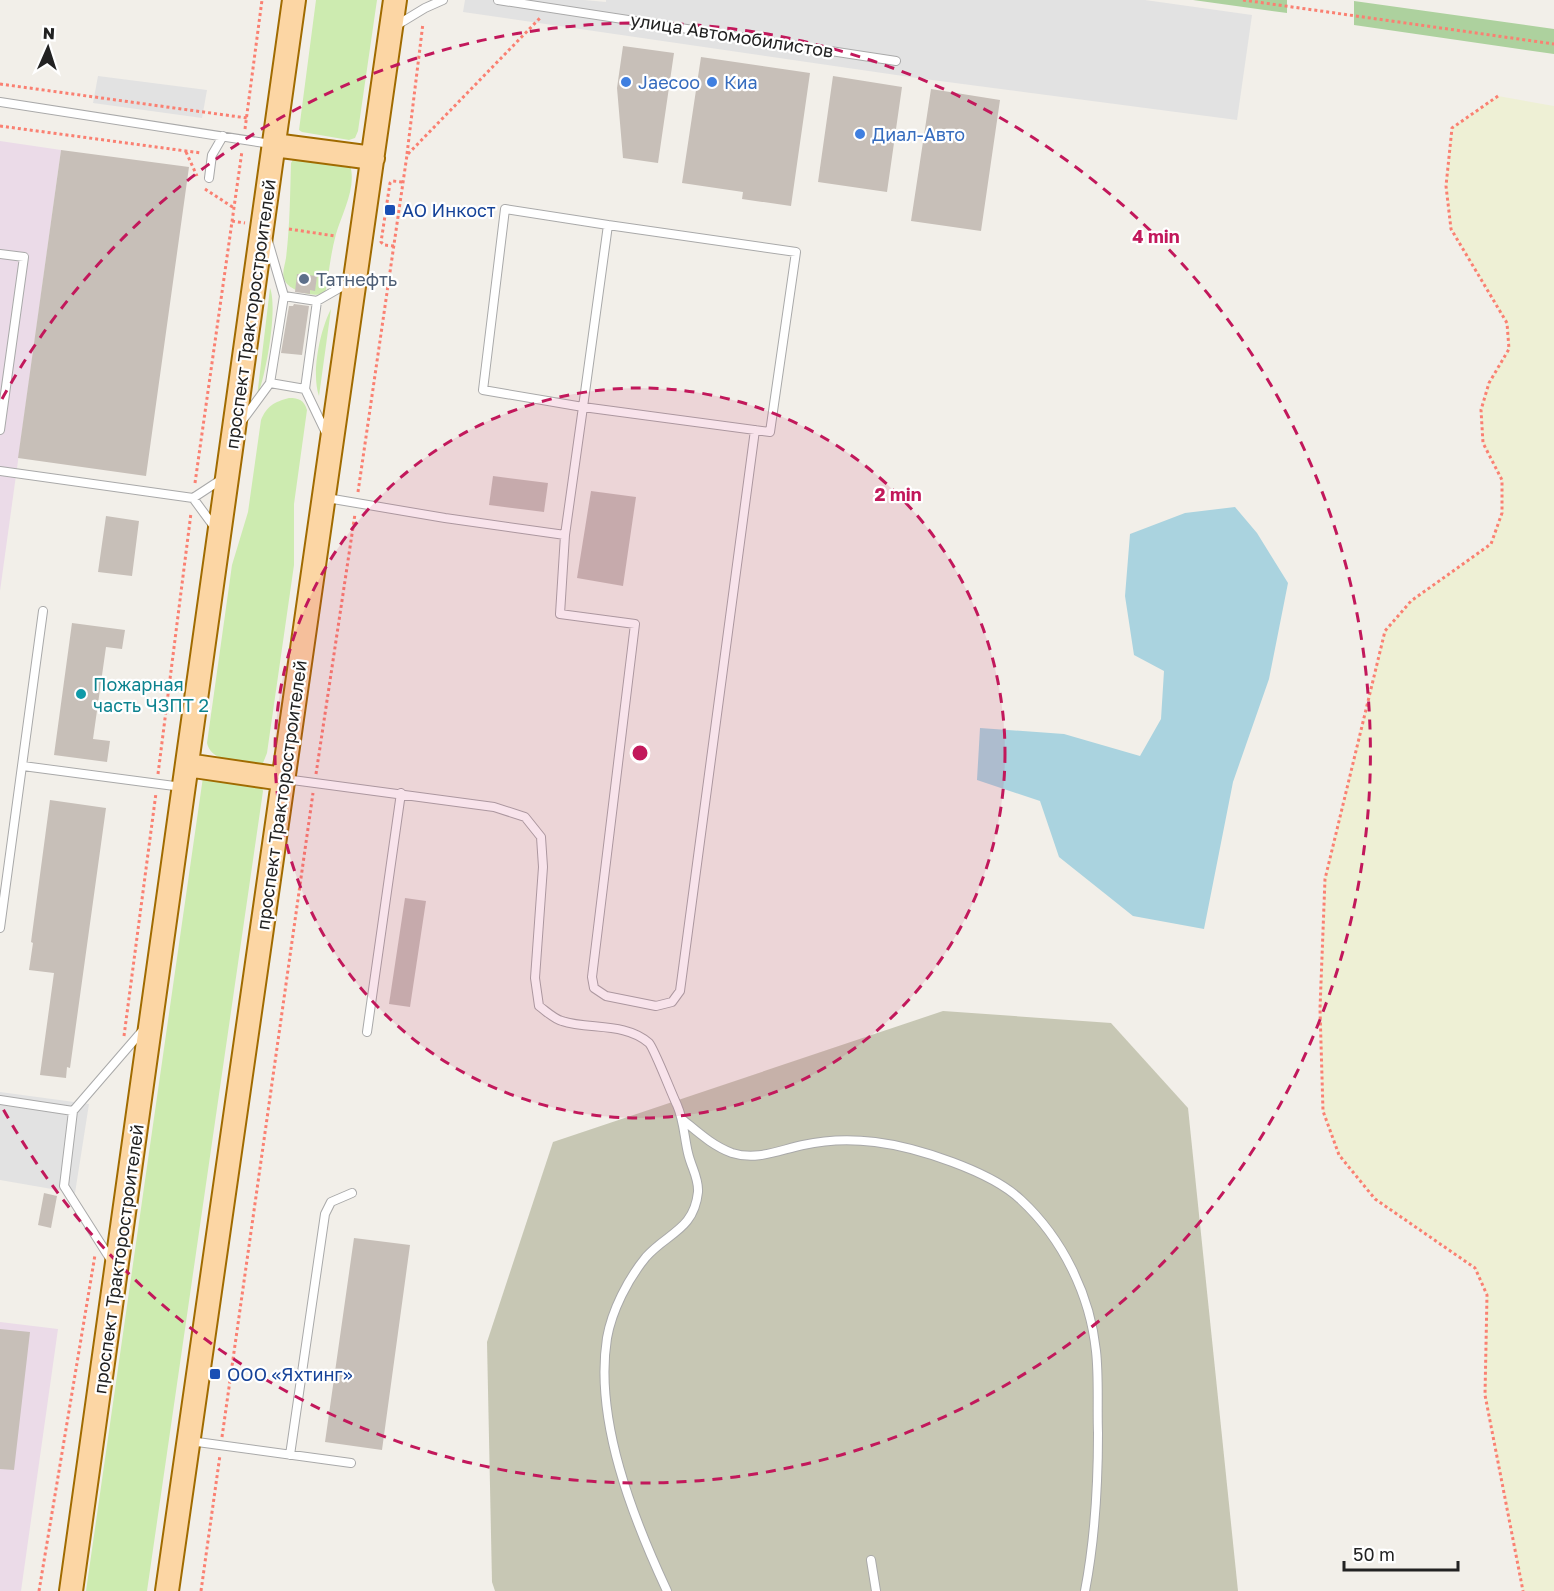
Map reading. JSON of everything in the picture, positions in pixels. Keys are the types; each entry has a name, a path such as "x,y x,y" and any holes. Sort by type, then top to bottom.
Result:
{"main road":[{"name":"проспект Тракторостроителей","path":"71,1591 234,431 256,225 274,145 294,0"},
{"name":"проспект Тракторостроителей","path":"167,1591 395,0"},
{"path":"274,145 373,158"},
{"path":"186,776 283,779"}],"lane":[{"path":"391,30 411,16 443,0"},
{"name":"улица Автомобилистов","path":"498,0 896,60"},
{"path":"0,102 274,145"},
{"path":"209,178 212,155 223,136"},
{"path":"505,209 608,225 796,252 770,432 583,407 483,390 505,209"},
{"path":"234,431 270,383 284,296 256,225"},
{"path":"608,225 565,535 560,614 635,624 592,977 594,988 606,996 656,1006 672,1002 680,991 755,430"},
{"path":"0,254 24,257 0,430"},
{"path":"284,296 317,301 355,279"},
{"path":"317,301 305,389 332,444"},
{"path":"270,383 305,389"},
{"path":"0,471 193,498 228,475"},
{"path":"193,498 220,533"},
{"path":"324,498 565,535"},
{"path":"0,928 43,611"},
{"path":"22,766 186,776"},
{"path":"283,779 494,807 525,817 541,837 543,867 535,978 539,1006 560,1021 627,1031 650,1044 683,1120 688,1155 696,1174 698,1191 688,1222 648,1256 632,1277 616,1307 607,1336 604,1394 620,1473 667,1591"},
{"path":"367,1032 400,793"},
{"path":"117,1268 64,1185 73,1111 152,1020"},
{"path":"0,1100 73,1111"},
{"path":"683,1120 711,1144 733,1153 753,1156 771,1154 803,1145 837,1141 875,1142 916,1150 961,1166 998,1183 1020,1199 1046,1228 1068,1260 1081,1290 1096,1351 1098,1466 1095,1518 1085,1591"},
{"path":"290,1455 325,1214 331,1202 352,1194"},
{"path":"188,1441 351,1463"},
{"path":"871,1560 876,1591"}],"path":[{"path":"245,130 262,0"},
{"path":"1243,0 1554,44"},
{"path":"407,155 550,7"},
{"path":"358,494 407,155 423,19"},
{"path":"0,84 247,118"},
{"path":"1498,96 1452,128 1446,186 1451,229 1507,323 1509,349 1489,383 1481,410 1483,443 1502,480 1503,513 1491,544 1411,601 1385,631 1325,879 1320,1009 1323,1111 1339,1155 1375,1199 1475,1268 1488,1295 1485,1395 1523,1591"},
{"path":"0,126 212,155"},
{"path":"195,482 243,146"},
{"path":"394,246 384,245 381,242 390,183 392,181 403,182"},
{"path":"232,221 256,225"},
{"path":"289,229 335,236"},
{"path":"317,770 355,512"},
{"path":"158,775 190,515"},
{"path":"121,1055 156,789"},
{"path":"222,1440 312,798"},
{"path":"39,1591 98,1238"},
{"path":"201,1591 219,1461"}],"shaded area":[{"path":"465,0 606,2 606,0 1145,0 1252,15 1237,120 917,78 463,12"},
{"path":"98,76 207,90 202,118 93,103"},
{"path":"1498,96 1554,106 1554,1591 1523,1591 1485,1395 1487,1295 1475,1268 1375,1199 1339,1155 1323,1111 1320,1009 1325,879 1385,631 1411,601 1491,544 1502,513 1502,480 1483,443 1481,410 1489,383 1509,349 1507,323 1451,229 1446,186 1452,128"},
{"path":"0,141 61,150 0,591"},
{"path":"943,1011 1111,1023 1188,1108 1238,1591 495,1591 492,1582 487,1342 553,1142"},
{"path":"0,1092 89,1104 75,1193 0,1180"},
{"path":"0,1322 58,1329 21,1591 0,1591"}],"green space":[{"path":"316,0 377,0 358,131 355,138 349,140 299,130"},
{"path":"1193,0 1287,0 1287,13"},
{"path":"1354,1 1554,29 1554,54 1354,25"},
{"path":"294,158 350,165 352,173 348,200 334,241 324,294 314,295 292,288 284,278 291,163"},
{"path":"270,288 272,326 264,374 257,397"},
{"path":"331,309 319,396 316,364 323,328"},
{"path":"289,398 301,400 307,410 294,504 294,565 267,753 263,763 257,766 220,758 214,754 207,743 232,565 248,512 261,420 272,405"},
{"path":"203,777 261,785 263,791 147,1591 86,1591"}],"water":[{"path":"1235,507 1257,533 1288,583 1269,679 1233,782 1204,929 1133,916 1059,857 1040,801 977,780 980,728 1064,734 1140,756 1161,719 1164,671 1134,655 1125,596 1130,534 1185,513"}],"building":[{"path":"623,46 674,53 658,163 623,158 617,88"},
{"path":"701,57 810,73 791,206 742,199 743,192 682,183"},
{"name":"Диал-Авто","path":"833,76 902,87 887,192 818,182"},
{"path":"931,89 1000,100 981,231 911,221"},
{"path":"61,150 189,167 146,476 18,458"},
{"path":"297,274 317,276 315,291 310,290 310,294 295,292"},
{"path":"294,304 309,306 302,355 281,353 289,306"},
{"path":"493,476 548,483 544,512 489,505"},
{"path":"591,491 636,497 623,586 577,578"},
{"path":"106,516 139,521 132,576 98,572"},
{"name":"Пожарная часть ЧЗПТ 2","path":"72,623 125,630 122,649 106,647 93,739 110,741 107,762 54,755"},
{"path":"50,800 106,808 70,1068 67,1067 66,1078 40,1075 54,973 29,970"},
{"path":"405,898 426,901 410,1007 389,1004"},
{"path":"44,1193 57,1196 51,1228 38,1225"},
{"path":"354,1238 410,1245 382,1450 325,1442"},
{"path":"0,1329 30,1332 14,1470 0,1469"}],"place":[{"name":"Jaecoo","path":"626,82"},
{"name":"Киа","path":"712,82"},
{"name":"Диал-Авто","path":"860,134"},
{"name":"АО Инкост","path":"390,210"},
{"name":"Татнефть","path":"304,279"},
{"name":"Пожарная часть ЧЗПТ 2","path":"81,694"},
{"name":"ООО «Яхтинг»","path":"215,1374"}]}
